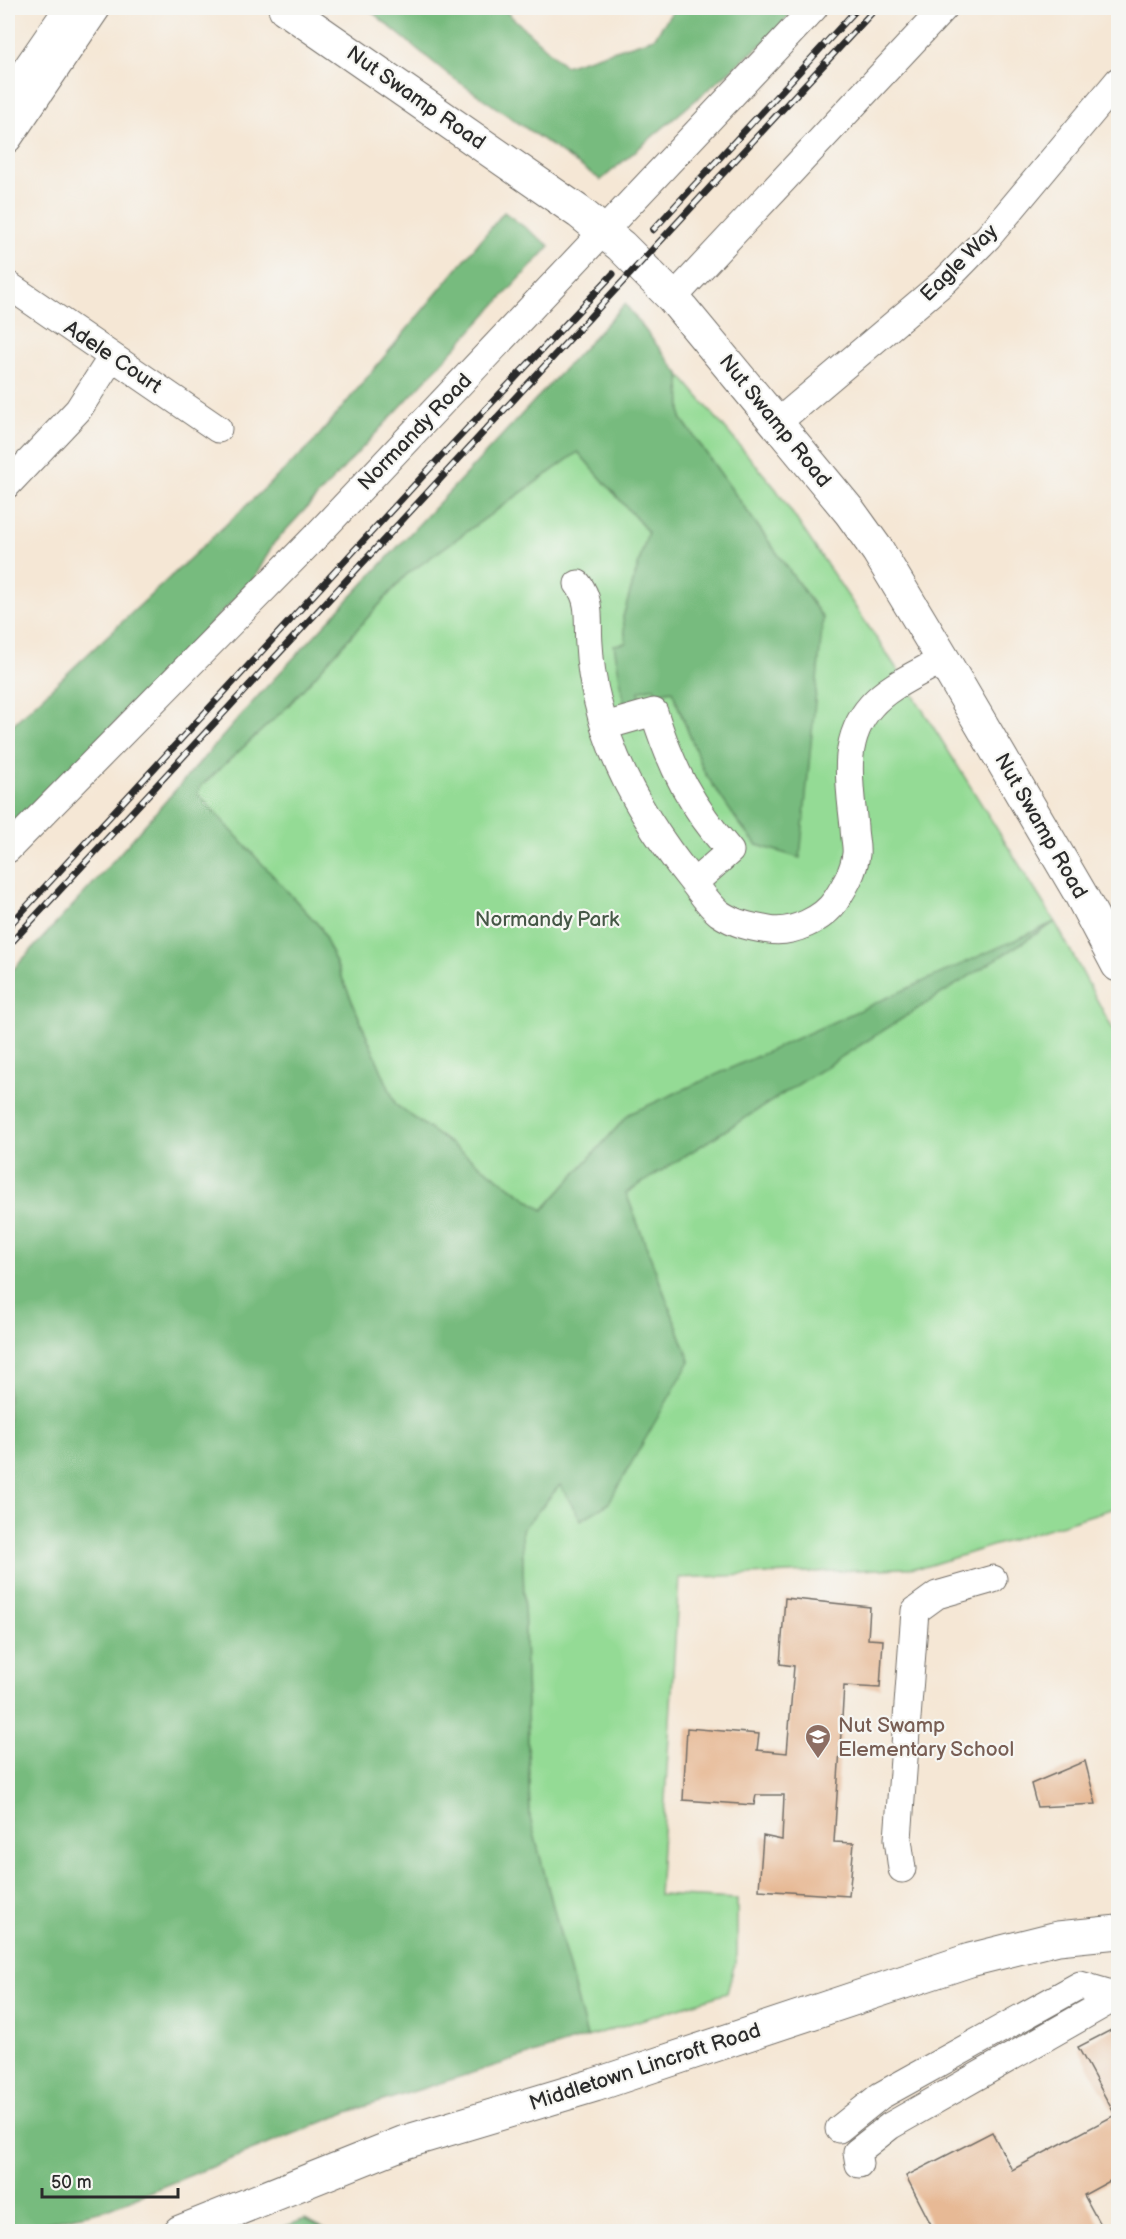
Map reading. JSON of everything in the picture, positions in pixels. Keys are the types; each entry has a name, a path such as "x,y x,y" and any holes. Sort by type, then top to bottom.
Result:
{"main road":[{"name":"Nut Swamp Road","path":"285,8 604,232 673,298 850,512 878,551 1081,895 1119,965"},
{"name":"Middletown Lincroft Road","path":"180,2232 405,2142 596,2085 970,1959 1058,1938 1119,1932"}],"street":[{"path":"8,139 68,8"},
{"path":"8,95 34,78 98,8"},
{"name":"Normandy Road","path":"8,849 318,534 814,8"},
{"path":"673,298 944,8"},
{"name":"Eagle Way","path":"777,423 945,281 988,237 1119,81"},
{"name":"Adele Court","path":"8,285 218,429"},
{"path":"8,484 78,410 112,357"},
{"path":"578,584 585,593 588,606 589,644 598,703 633,795 664,846 717,912 743,926 778,932 810,923 833,904 848,883 856,854 849,747 857,726 871,705 886,693 943,659"},
{"path":"605,726 654,712 664,747 682,788 704,821 730,851 694,883"},
{"path":"902,1869 897,1839 915,1611 937,1595 993,1579"},
{"path":"891,2126 839,2129 880,2096 1080,1985 1110,1994"},
{"path":"859,2164 857,2152 861,2146 1110,1994"}],"green space":[{"path":"367,8 502,8 565,66 654,38 675,8 796,8 769,38 601,180 449,75"},
{"path":"504,212 550,246 273,544 254,579 8,834 8,729 312,444"},
{"path":"625,304 680,375 681,418 823,618 800,858 757,845 738,822 704,772 672,690 656,693 654,687 639,691 641,701 625,707 614,645 626,643 623,617 648,532 578,452 406,575 287,707 199,788 198,794 321,928 396,1105 543,1210 629,1114 1055,922 626,1193 690,1361 608,1504 581,1520 560,1485 522,1530 530,1818 587,2037 348,2112 104,2210 8,2231 8,975 91,886 259,695"},
{"name":"Normandy Park","path":"680,375 776,489 899,672 1055,922 1118,1039 1118,1507 924,1567 679,1578 659,1895 737,1899 737,1955 727,1993 587,2037 530,1818 522,1529 560,1485 690,1361 626,1193 1050,925 629,1114 543,1210 396,1105 321,928 197,794 199,788 287,707 406,575 578,452 648,532 623,617 626,643 614,645 639,691 654,687 657,693 672,690 707,772 742,827 757,845 823,618 681,418"},
{"path":"305,2219 329,2231 273,2231"}],"building":[{"name":"Nut Swamp Elementary School","path":"785,1598 870,1607 868,1639 883,1640 880,1688 844,1686 834,1842 854,1843 849,1896 759,1890 763,1836 782,1840 784,1795 756,1795 754,1805 683,1800 687,1728 759,1734 757,1750 787,1753 794,1666 780,1664"},
{"path":"1085,1761 1096,1804 1037,1807 1031,1784"},
{"path":"1119,2026 1119,2176 1084,2195 1104,2232 935,2232 906,2176 992,2132 1012,2170 1115,2115 1078,2047"}],"railway":[{"path":"653,230 858,8"},
{"path":"8,946 876,8"},
{"path":"8,927 432,466 613,274"}],"place":[{"name":"Nut Swamp Elementary School","path":"818,1760"}]}
